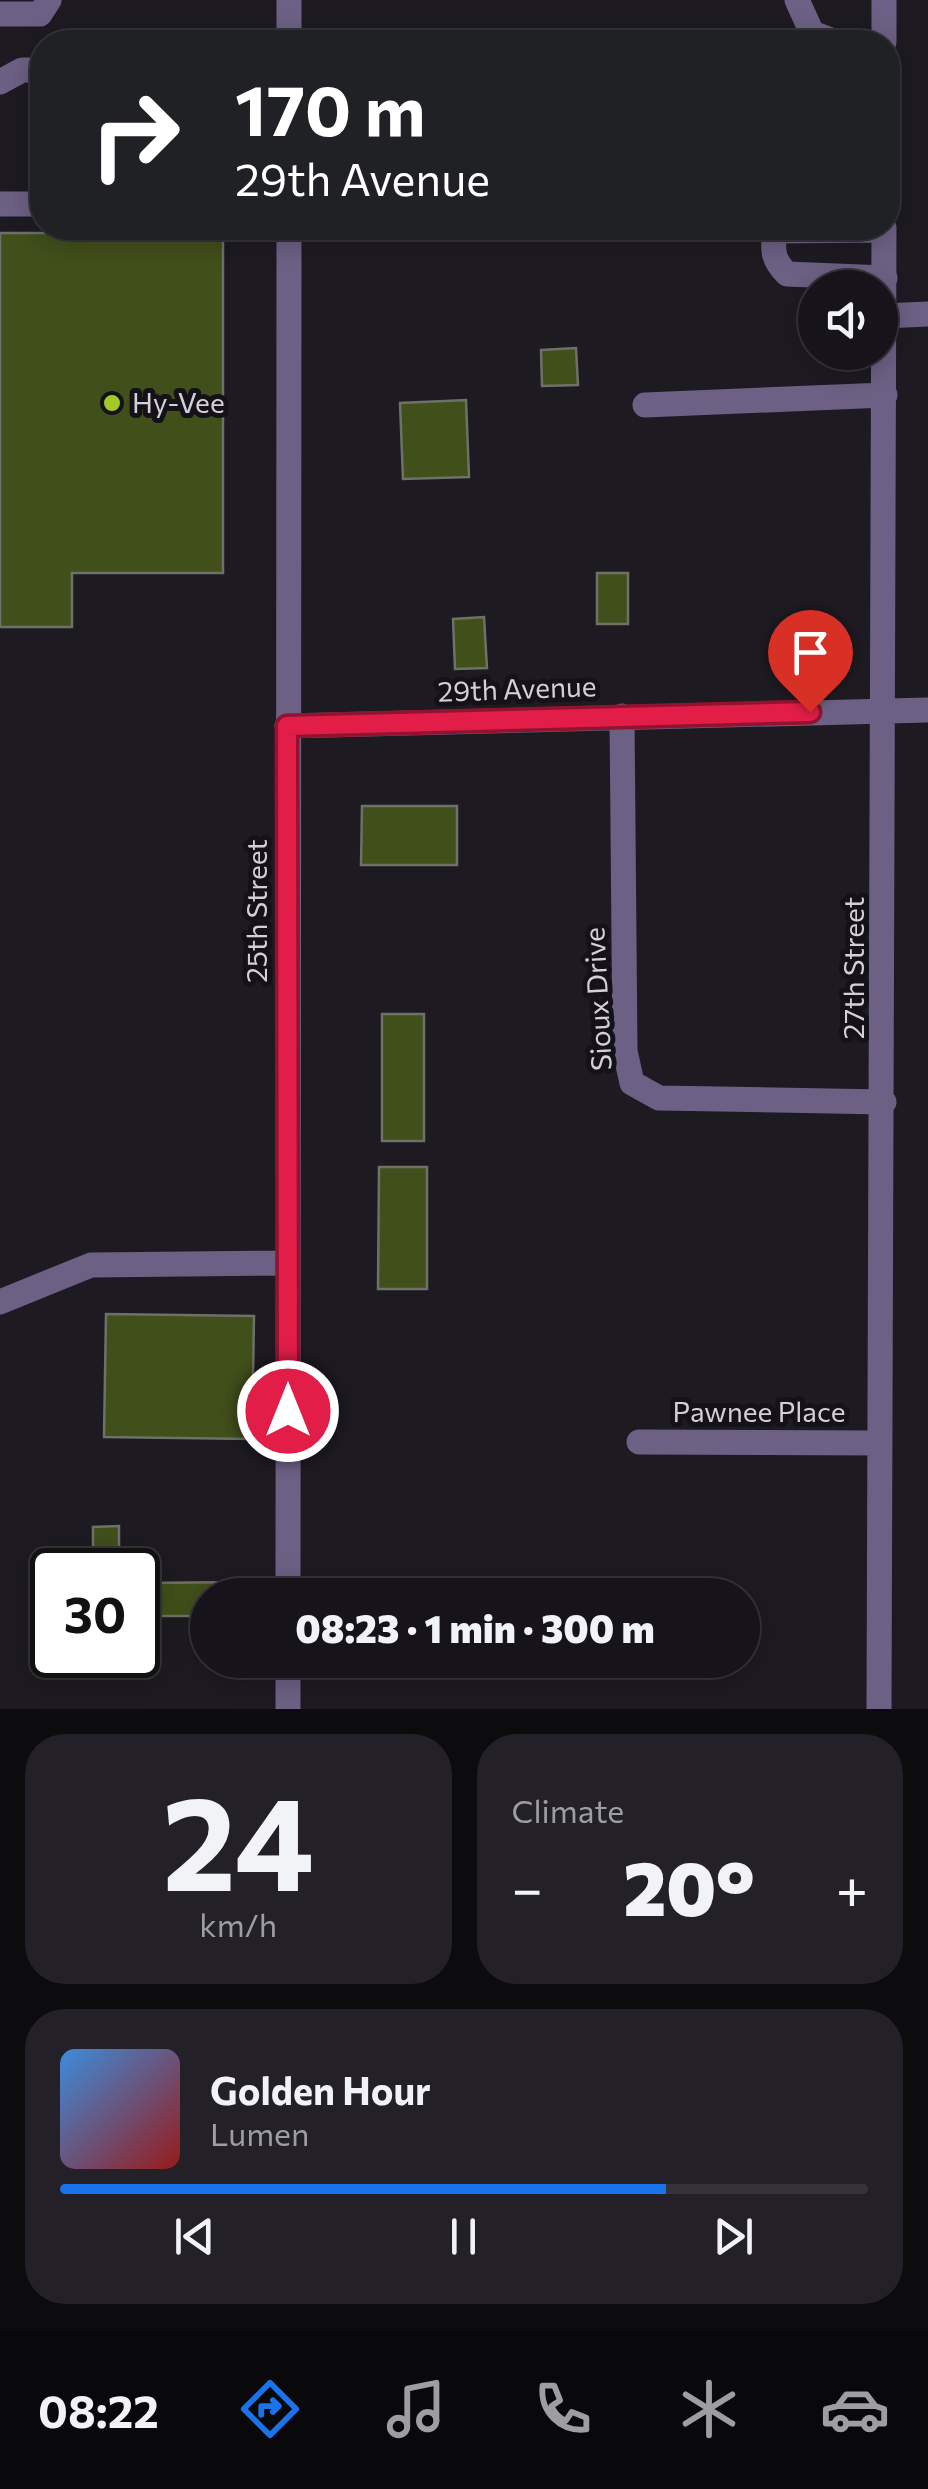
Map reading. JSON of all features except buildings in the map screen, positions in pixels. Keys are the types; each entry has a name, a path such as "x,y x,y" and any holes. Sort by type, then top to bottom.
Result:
{"street":[{"path":"0,14 40,14 49,0"},
{"path":"289,0 289,30"},
{"path":"797,0 811,30"},
{"path":"884,0 884,30"},
{"path":"0,82 30,70"},
{"path":"0,204 30,204"},
{"name":"25th Street","path":"288,1578 289,240"},
{"path":"774,240 775,262 788,274 798,274"},
{"name":"27th Street","path":"884,240 884,270"},
{"path":"898,315 928,314"},
{"name":"27th Street","path":"879,1709 885,370"},
{"path":"645,405 885,396"},
{"name":"29th Avenue","path":"287,726 928,710"},
{"name":"Sioux Drive","path":"622,716 625,1052 632,1084 660,1098 884,1102"},
{"path":"0,1302 91,1265 288,1263"},
{"name":"Pawnee Place","path":"638,1442 880,1443"},
{"path":"288,1678 288,1709"}],"place":[{"name":"Hy-Vee","path":"112,403"}],"route":[{"path":"288,1411 287,726 810,712"}]}
